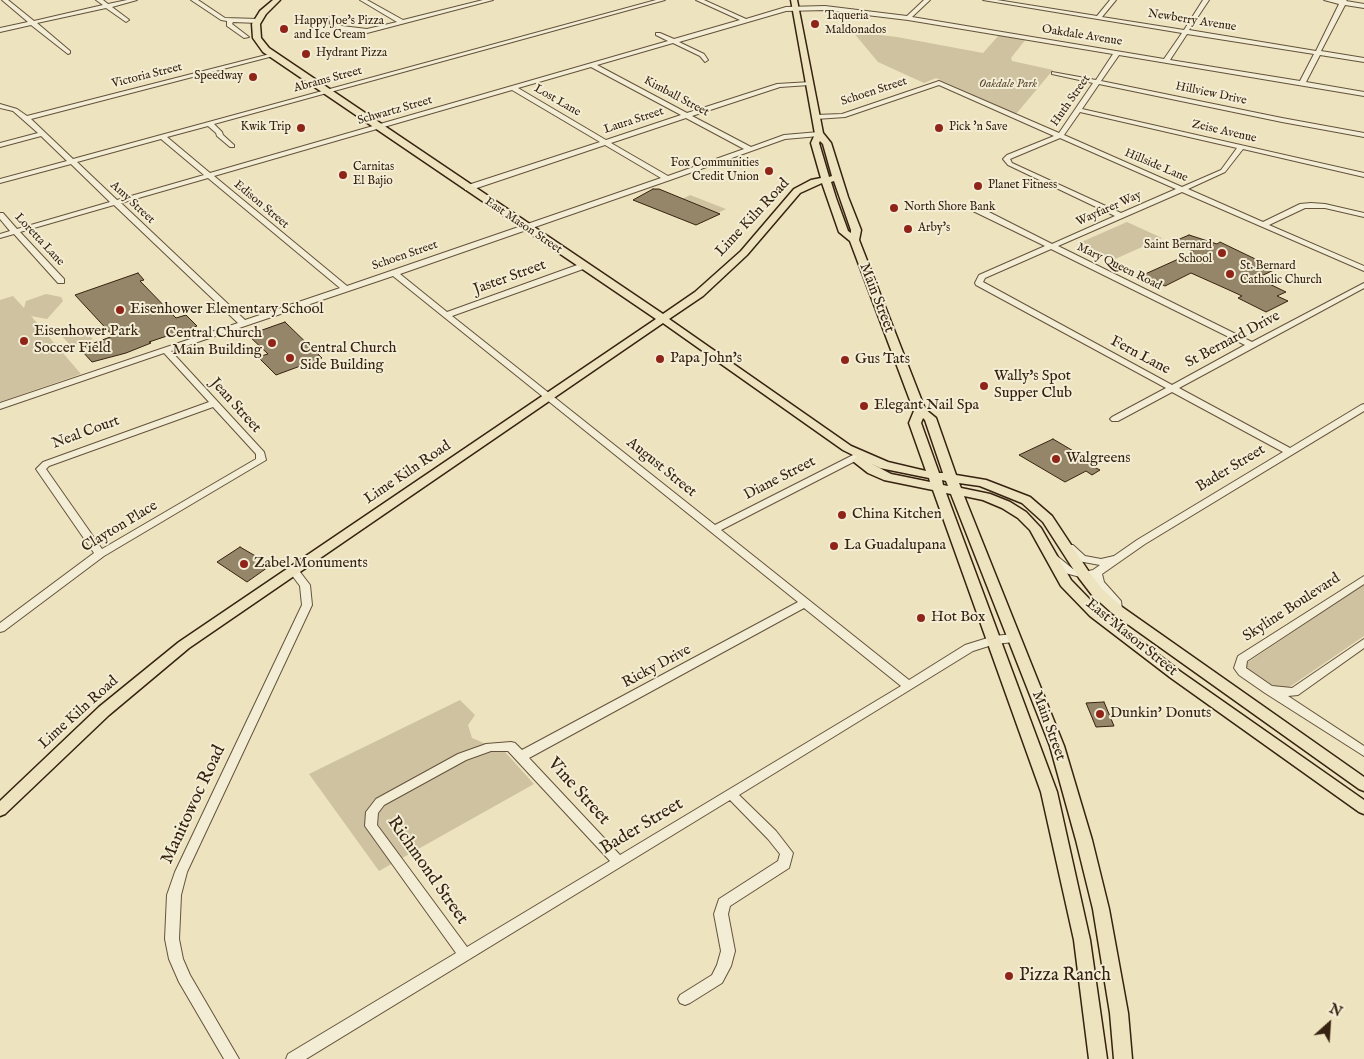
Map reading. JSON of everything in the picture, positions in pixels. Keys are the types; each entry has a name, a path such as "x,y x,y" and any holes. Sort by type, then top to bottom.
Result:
{"main road":[{"path":"258,21 277,0"},
{"name":"Main Street","path":"794,4 819,134 816,143 844,232 854,240 920,411 930,418 950,477 1057,746 1084,840 1108,944 1119,1012 1123,1059"},
{"name":"East Mason Street","path":"258,21 256,29 257,38 266,50 663,319 831,436 858,456 872,470 888,477 986,497 1006,505 1022,515 1035,528 1066,583 1095,613 1176,675 1364,808"},
{"name":"Main Street","path":"819,134 827,142 843,197 856,230 854,240"},
{"name":"Lime Kiln Road","path":"0,810 91,722 147,674 221,618 550,397 699,294 730,267 756,240 796,191 806,185 826,179 838,178"},
{"name":"Main Street","path":"920,411 915,423 1032,739 1049,792 1082,940 1098,1059"},
{"name":"East Mason Street","path":"858,456 894,468 992,486 1026,500 1048,519 1064,544 1090,574 1097,592 1117,610 1364,785"}],"street":[{"path":"5,0 68,52"},
{"path":"99,0 126,20"},
{"path":"0,30 134,0"},
{"path":"194,0 221,18 230,21 258,21"},
{"path":"363,0 402,22"},
{"path":"332,17 332,22 341,28 366,31 490,0"},
{"name":"Abrams Street","path":"0,181 662,0"},
{"path":"699,0 744,20"},
{"path":"908,18 927,0"},
{"name":"Newberry Avenue","path":"986,0 1018,2 1098,18 1364,60"},
{"path":"1098,18 1113,0"},
{"path":"1166,61 1206,0"},
{"path":"1327,0 1344,1 1364,6"},
{"path":"1302,84 1344,1"},
{"name":"Schwartz Street","path":"0,236 380,127 794,4"},
{"name":"Oakdale Avenue","path":"794,4 908,18 1364,94"},
{"path":"230,21 229,26 246,37"},
{"path":"658,34 702,55 705,60"},
{"name":"Huth Street","path":"1118,53 1060,136 1009,156 1006,161 1121,216"},
{"name":"Victoria Street","path":"26,118 274,55"},
{"name":"Kimball Street","path":"592,65 750,150"},
{"name":"Hillview Drive","path":"1054,73 1364,135"},
{"name":"Laura Street","path":"468,188 779,85 809,83"},
{"name":"Schoen Street","path":"816,117 847,115 939,83"},
{"name":"Hillside Lane","path":"939,83 1364,269"},
{"name":"Lost Lane","path":"513,88 668,178"},
{"name":"Amy Street","path":"0,107 15,110 26,118 244,324"},
{"name":"Zeise Avenue","path":"1078,110 1364,175"},
{"path":"210,124 232,146"},
{"path":"0,145 41,134"},
{"name":"Schoen Street","path":"0,406 527,228 784,137 819,134"},
{"name":"Edison Street","path":"162,137 346,289"},
{"name":"Wayfarer Way","path":"979,281 982,277 1222,171 1241,147"},
{"path":"1263,225 1303,206 1311,205 1324,206 1364,216"},
{"name":"Mary Queen Road","path":"976,209 1253,346"},
{"name":"Loretta Lane","path":"0,215 61,281"},
{"name":"Jaster Street","path":"446,315 583,266"},
{"name":"August Street","path":"394,273 909,686"},
{"name":"Fern Lane","path":"979,281 980,285 1290,452"},
{"name":"St Bernard Drive","path":"1116,419 1364,285"},
{"name":"Jean Street","path":"166,350 261,454 261,460"},
{"name":"Neal Court","path":"100,554 40,469 46,464 214,403"},
{"name":"Bader Street","path":"1090,574 1364,407"},
{"name":"Diane Street","path":"713,530 858,456"},
{"name":"Clayton Place","path":"0,628 100,554 261,460"},
{"name":"Bader Street","path":"1064,544 1082,559 1101,562 1115,558"},
{"path":"1049,554 1069,571 1090,574"},
{"name":"Manitowoc Road","path":"232,1059 184,978 176,959 172,939 172,910 174,895 182,872 307,605 305,585 293,570"},
{"name":"Skyline Boulevard","path":"1269,690 1243,672 1240,663 1242,659 1364,579"},
{"name":"Ricky Drive","path":"522,756 805,603"},
{"name":"Bader Street","path":"293,1059 969,648 994,640 1014,638"},
{"path":"1269,690 1294,692 1364,643"},
{"path":"1269,690 1291,705 1304,711 1364,752"},
{"path":"1294,692 1304,711"},
{"name":"Vine Street","path":"511,746 619,862"},
{"name":"Richmond Street","path":"465,955 371,826 372,812 380,802 462,757 490,747 511,746"},
{"path":"685,999 717,979 724,966 728,951 721,914 724,903 784,864 787,853 772,835 731,794"}],"green space":[{"name":"Oakdale Park","path":"853,32 897,37 983,53 999,35 1026,39 1011,58 1012,61 1053,70 1016,114 936,78 924,83 878,62"},
{"path":"690,195 726,209 718,213 682,199"},
{"path":"1127,222 1162,238 1113,260 1079,243"},
{"path":"46,294 61,297 63,301 47,319 31,316 81,374 0,402 0,300 13,296 24,308 26,301"},
{"path":"80,327 93,339 71,346 60,334"},
{"path":"1364,585 1364,636 1288,688 1274,688 1246,670 1245,665 1248,662"},
{"path":"460,700 475,715 468,725 472,738 505,752 534,784 379,871 309,774"}],"building":[{"path":"653,189 659,189 720,214 696,225 633,200"},
{"name":"St. Bernard Catholic Church","path":"1189,235 1217,244 1220,242 1276,269 1257,278 1286,292 1277,296 1288,301 1266,312 1238,298 1242,296 1191,273 1165,286 1143,275 1194,252 1175,241"},
{"name":"Eisenhower Elementary School","path":"138,273 144,280 140,281 176,318 186,315 197,326 149,342 151,343 126,353 92,362 82,351 94,343 113,336 75,295"},
{"path":"285,322 322,358 276,375 258,357 268,354 248,335"},
{"name":"Walgreens","path":"1053,439 1097,465 1094,467 1100,470 1092,475 1086,471 1065,482 1019,455"},
{"name":"Zabel Monuments","path":"240,547 271,565 247,582 217,562"},
{"name":"Dunkin' Donuts","path":"1104,702 1114,726 1096,727 1086,703"}],"place":[{"name":"Taqueria Maldonados","path":"815,24"},
{"name":"Happy Joe's Pizza and Ice Cream","path":"284,29"},
{"name":"Hydrant Pizza","path":"306,54"},
{"name":"Speedway","path":"253,77"},
{"name":"Kwik Trip","path":"301,128"},
{"name":"Pick 'n Save","path":"939,128"},
{"name":"Fox Communities Credit Union","path":"769,171"},
{"name":"Carnitas El Bajio","path":"343,175"},
{"name":"Planet Fitness","path":"978,186"},
{"name":"North Shore Bank","path":"894,208"},
{"name":"Arby's","path":"908,229"},
{"name":"Saint Bernard School","path":"1222,253"},
{"name":"St. Bernard Catholic Church","path":"1230,274"},
{"name":"Eisenhower Elementary School","path":"120,310"},
{"name":"Eisenhower Park Soccer Field","path":"24,341"},
{"name":"Central Church Main Building","path":"272,343"},
{"name":"Central Church Side Building","path":"290,358"},
{"name":"Papa John's","path":"660,359"},
{"name":"Gus Tats","path":"845,360"},
{"name":"Wally's Spot Supper Club","path":"984,386"},
{"name":"Elegant Nail Spa","path":"864,406"},
{"name":"Walgreens","path":"1056,459"},
{"name":"China Kitchen","path":"842,515"},
{"name":"La Guadalupana","path":"834,546"},
{"name":"Zabel Monuments","path":"244,564"},
{"name":"Hot Box","path":"921,618"},
{"name":"Dunkin' Donuts","path":"1100,714"},
{"name":"Pizza Ranch","path":"1009,976"}]}
